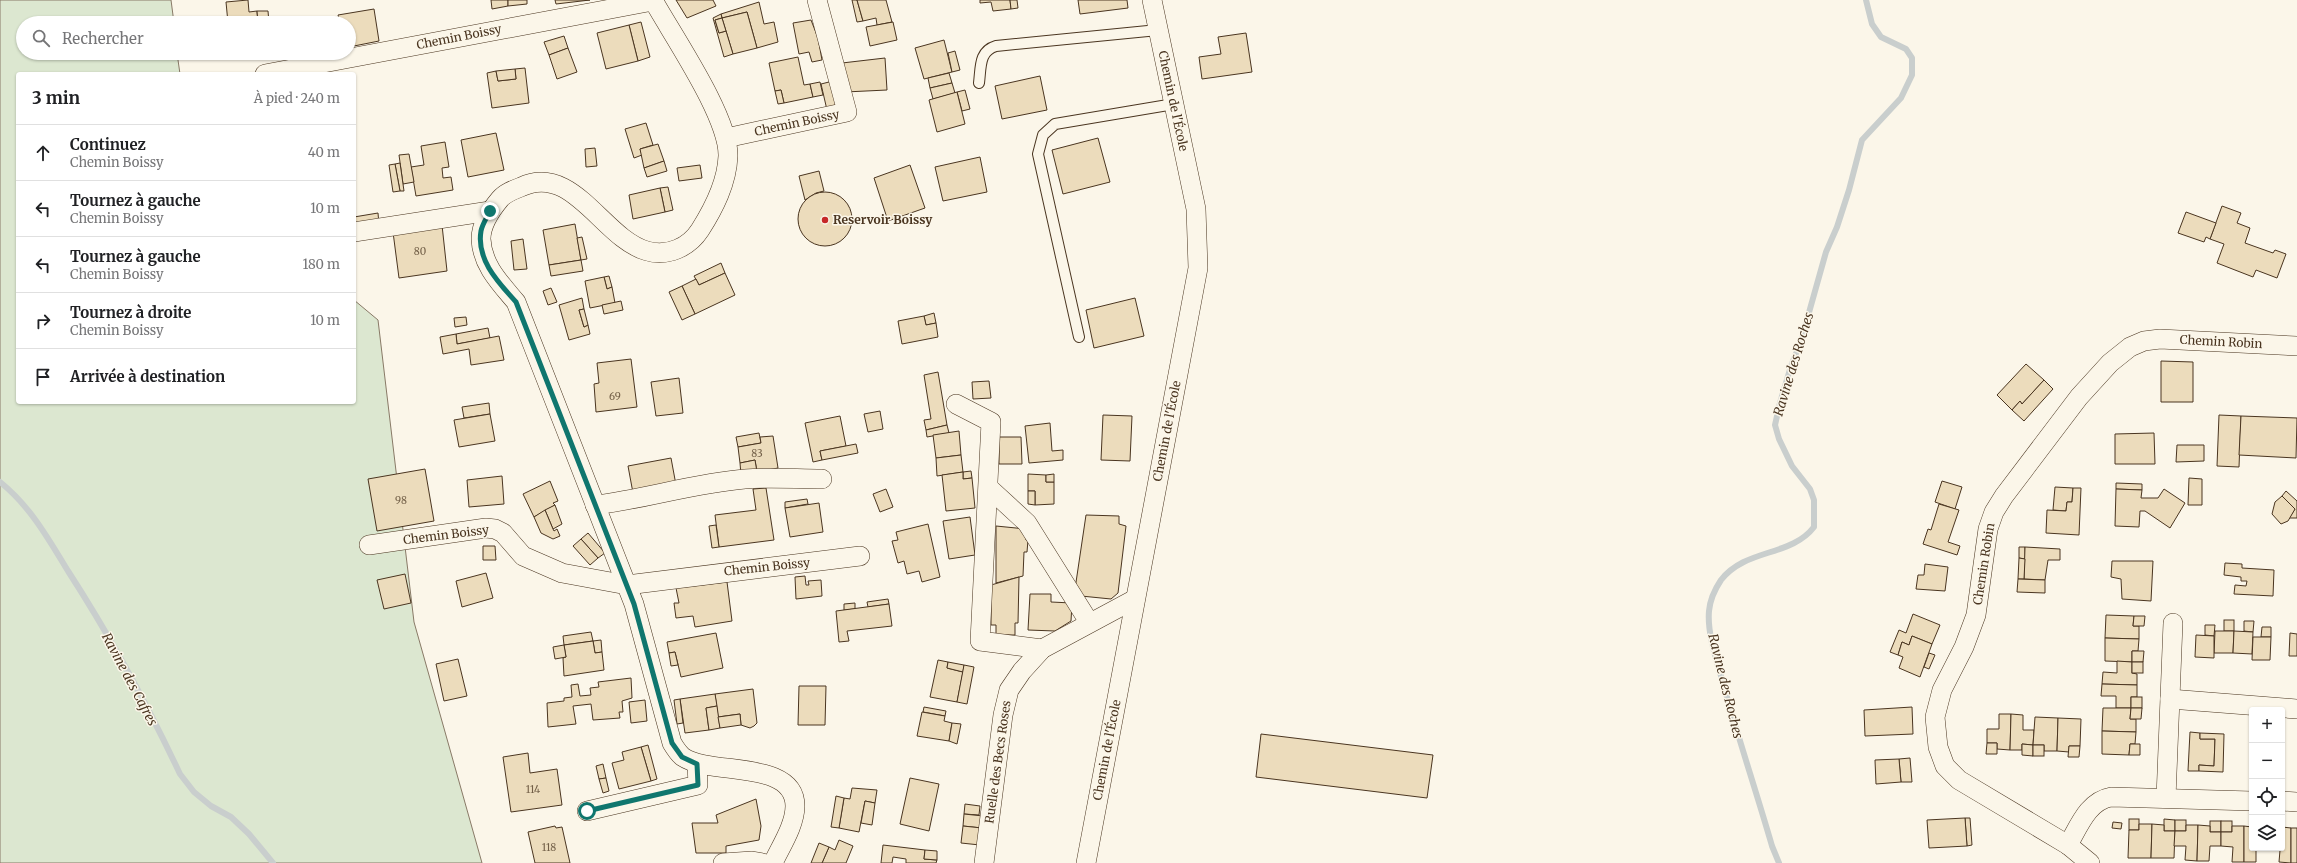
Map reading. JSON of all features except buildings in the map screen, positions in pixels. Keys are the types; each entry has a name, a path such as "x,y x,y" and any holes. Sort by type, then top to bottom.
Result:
{"street":[{"name":"Chemin Boissy","path":"356,57 653,0 705,92 726,138 728,156 721,192 699,231 690,242 681,248 659,252 647,251 614,232 578,196 563,187 546,182 527,184 503,195 490,211 481,231 482,251 489,268 516,302 627,585 642,627 672,743 682,757 697,764 715,768 760,772 780,781 791,792 795,806 793,820 773,863"},
{"name":"Chemin Boissy","path":"726,138 847,112 817,0"},
{"name":"Chemin de l'École","path":"1086,863 1198,268 1196,209 1152,0"},
{"name":"Chemin Boissy","path":"275,72 338,60"},
{"path":"356,232 490,211"},
{"name":"Chemin Robin","path":"2090,863 2068,844 1959,780 1945,766 1938,747 1935,717 1942,690 1964,647 1976,615 1988,529 1994,512 2004,496 2079,397 2110,363 2130,347 2144,341 2160,339 2297,346"},
{"path":"956,404 991,422 989,488 980,641 1042,649"},
{"path":"595,505 632,500 682,489 746,479 822,479"},
{"path":"989,488 1027,524 1089,622"},
{"name":"Chemin Boissy","path":"369,545 486,528 495,529 503,533 523,556 562,573 627,585 860,556"},
{"name":"Ruelle des Becs Roses","path":"984,863 1004,708 1009,690 1022,671 1042,649 1089,622 1135,599"},
{"path":"2166,798 2172,624"},
{"path":"2170,699 2297,709"},
{"path":"587,811 698,785 697,764"},
{"path":"2068,844 2088,812 2101,798 2249,800"},
{"path":"2285,801 2297,802"},
{"path":"723,863 752,861 763,863"}],"lane":[{"path":"979,82 983,55 987,49 996,46 1158,30"},
{"path":"1079,337 1038,154 1043,135 1055,124 1174,104"}],"green space":[{"path":"0,0 171,0 173,16 16,16 16,60 178,60 180,72 16,72 16,404 356,404 356,302 378,320 414,622 482,863 0,863"}],"waterway":[{"name":"Ravine des Roches","path":"1779,863 1772,846 1715,657 1711,638 1709,611 1717,587 1721,580 1731,570 1743,562 1781,549 1793,543 1804,537 1814,527 1814,500 1810,489 1792,466 1779,439 1775,425 1780,403 1791,366 1801,341 1826,252 1837,227 1849,190 1862,140 1901,98 1912,75 1912,58 1906,49 1881,37 1872,24 1866,0"},
{"name":"Ravine des Cafres","path":"0,482 11,491 38,523 99,620 180,774 194,792 211,806 231,817 249,834 273,863"}],"place":[{"name":"Reservoir Boissy","path":"825,220"}],"route":[{"path":"490,211 481,231 482,251 489,268 516,302 617,564 627,585 642,627 672,743 682,757 697,764 698,785 587,811"}]}
